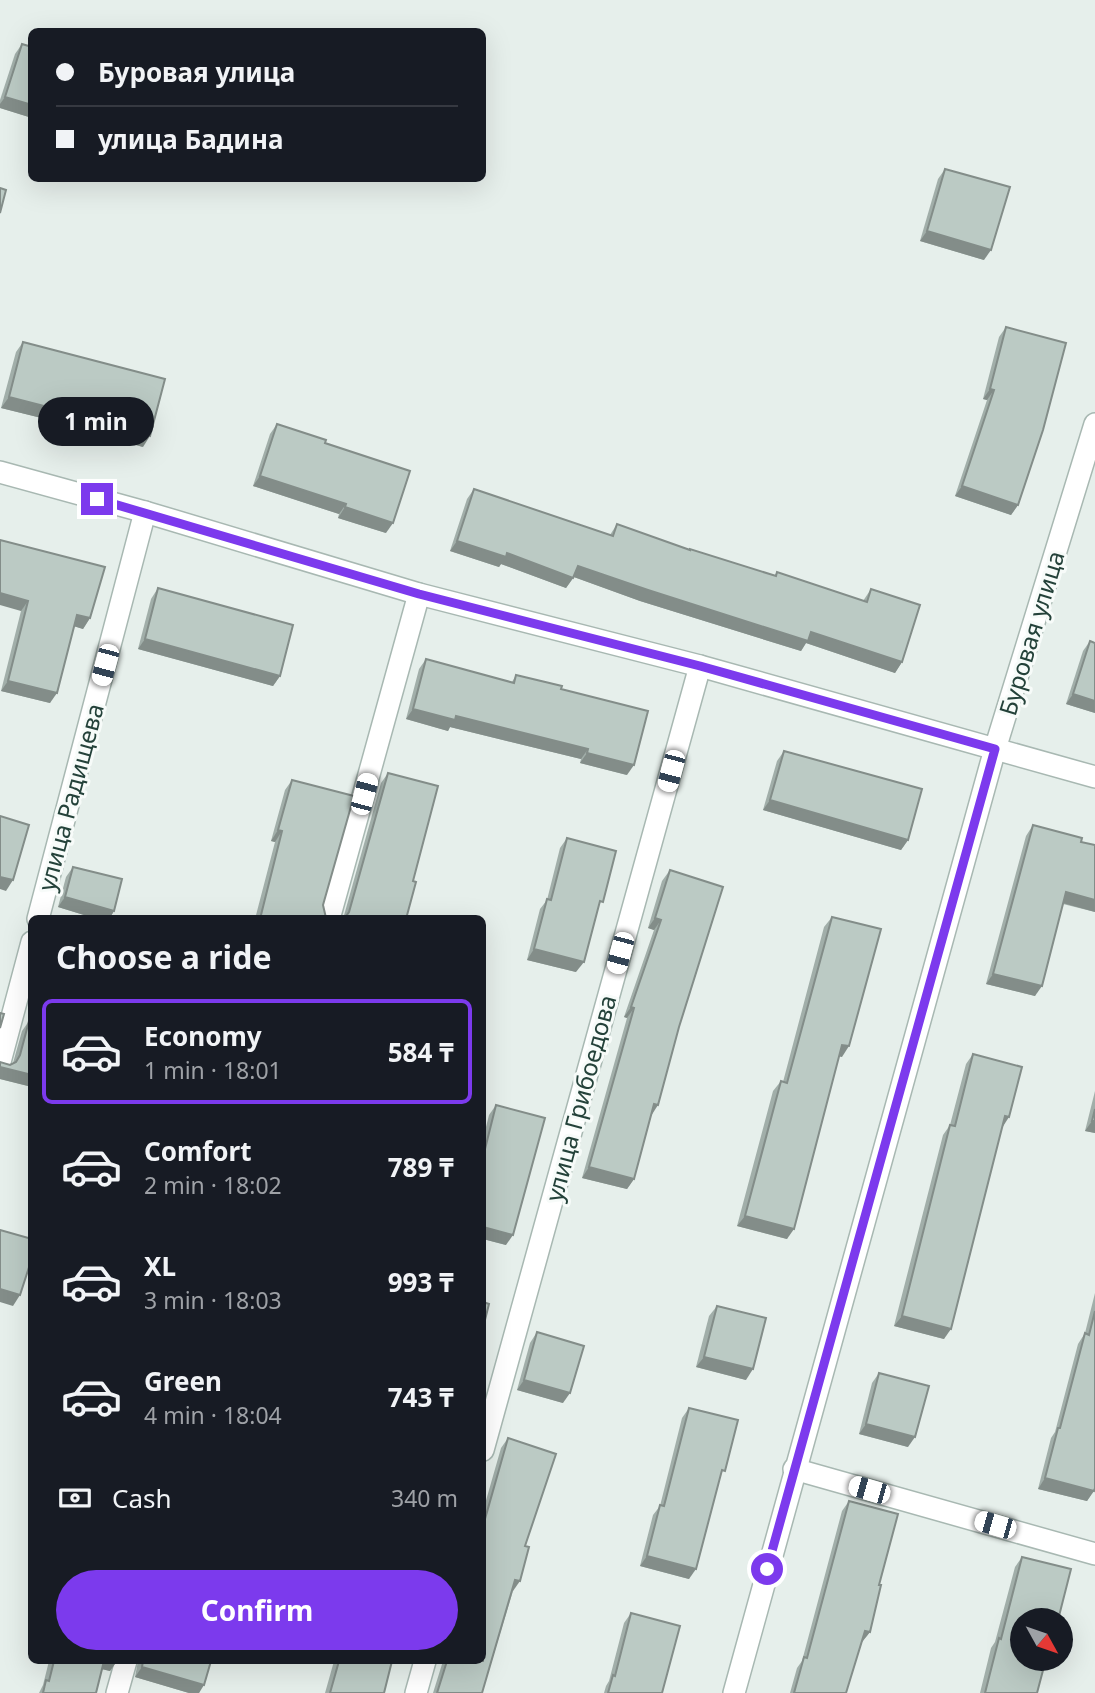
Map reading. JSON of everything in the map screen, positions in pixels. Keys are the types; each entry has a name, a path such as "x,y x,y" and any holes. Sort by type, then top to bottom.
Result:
{"street":[{"name":"Буровая улица","path":"734,1693 995,749 1095,424"},
{"path":"0,472 145,512 419,594 700,666 1095,777"},
{"name":"улица Радищева","path":"39,915 145,512"},
{"path":"330,915 419,594"},
{"name":"улица Грибоедова","path":"486,1439 700,666"},
{"path":"0,1062 28,957"},
{"path":"794,1469 1095,1554"},
{"path":"117,1693 124,1664"},
{"path":"416,1693 424,1664"}],"building":[{"path":"22,44 28,46 28,104 5,97"},
{"path":"945,169 1010,187 991,250 927,231"},
{"path":"0,188 6,190 0,213"},
{"path":"1006,327 1066,343 1043,430 1018,505 962,486 994,390 990,389"},
{"path":"23,342 165,379 150,436 9,397"},
{"path":"277,424 410,471 393,523 345,507 346,504 260,476"},
{"path":"474,489 613,536 617,524 690,550 776,576 777,572 867,602 871,589 920,605 902,662 811,632 808,641 578,566 573,578 507,553 506,557 457,541"},
{"path":"0,540 105,567 90,618 77,615 57,693 8,681 28,601 0,593"},
{"path":"158,588 293,625 280,676 145,639"},
{"path":"1090,641 1095,643 1095,701 1073,694"},
{"path":"426,659 514,683 516,675 648,711 634,765 587,753 588,749 456,716 455,720 413,709"},
{"path":"784,751 922,789 908,840 770,800"},
{"path":"388,773 438,786 413,881 416,882 407,915 347,915"},
{"path":"292,780 354,796 323,905 325,915 261,915 282,831 278,830"},
{"path":"0,816 29,825 13,880 0,877"},
{"path":"1033,825 1082,838 1081,842 1095,845 1095,900 1066,892 1042,986 993,974"},
{"path":"567,838 616,851 584,962 534,949 547,899 551,900"},
{"path":"73,867 122,879 114,911 65,897"},
{"path":"670,870 723,887 679,1027 658,1105 654,1104 634,1179 589,1167 634,1008 631,1007 661,920 655,918"},
{"path":"832,917 881,929 849,1046 842,1045 794,1229 745,1216 781,1081 787,1083"},
{"path":"28,1025 28,1074 0,1067 0,1062 10,1065 16,1062"},
{"path":"973,1054 1022,1067 1009,1117 1005,1116 951,1329 902,1316 950,1125 955,1126"},
{"path":"496,1105 545,1118 513,1235 486,1228 486,1145"},
{"path":"0,1230 28,1238 28,1270 20,1295 0,1289"},
{"path":"717,1306 766,1318 753,1369 704,1357"},
{"path":"1095,1311 1094,1491 1045,1478 1085,1333 1089,1335"},
{"path":"537,1332 584,1346 570,1393 524,1380"},
{"path":"879,1373 929,1386 915,1437 866,1424"},
{"path":"689,1408 738,1420 696,1569 647,1556 660,1505 664,1506"},
{"path":"508,1438 556,1454 525,1546 529,1547 520,1581 515,1580 482,1693 437,1693 446,1664 486,1664 486,1515"},
{"path":"849,1501 898,1514 870,1632 865,1631 846,1693 794,1693 804,1657 807,1658"},
{"path":"1022,1557 1071,1569 1061,1608 1010,1608 1010,1671 1043,1671 1037,1693 985,1693 999,1638 1001,1639"},
{"path":"631,1613 680,1626 662,1693 608,1693"},
{"path":"53,1664 103,1664 96,1693 43,1693 46,1680 49,1681"},
{"path":"142,1664 210,1664 204,1685 142,1667"},
{"path":"338,1664 391,1664 384,1693 330,1693"}],"route":[{"path":"97,499 419,594 700,666 995,749 767,1569"}]}
